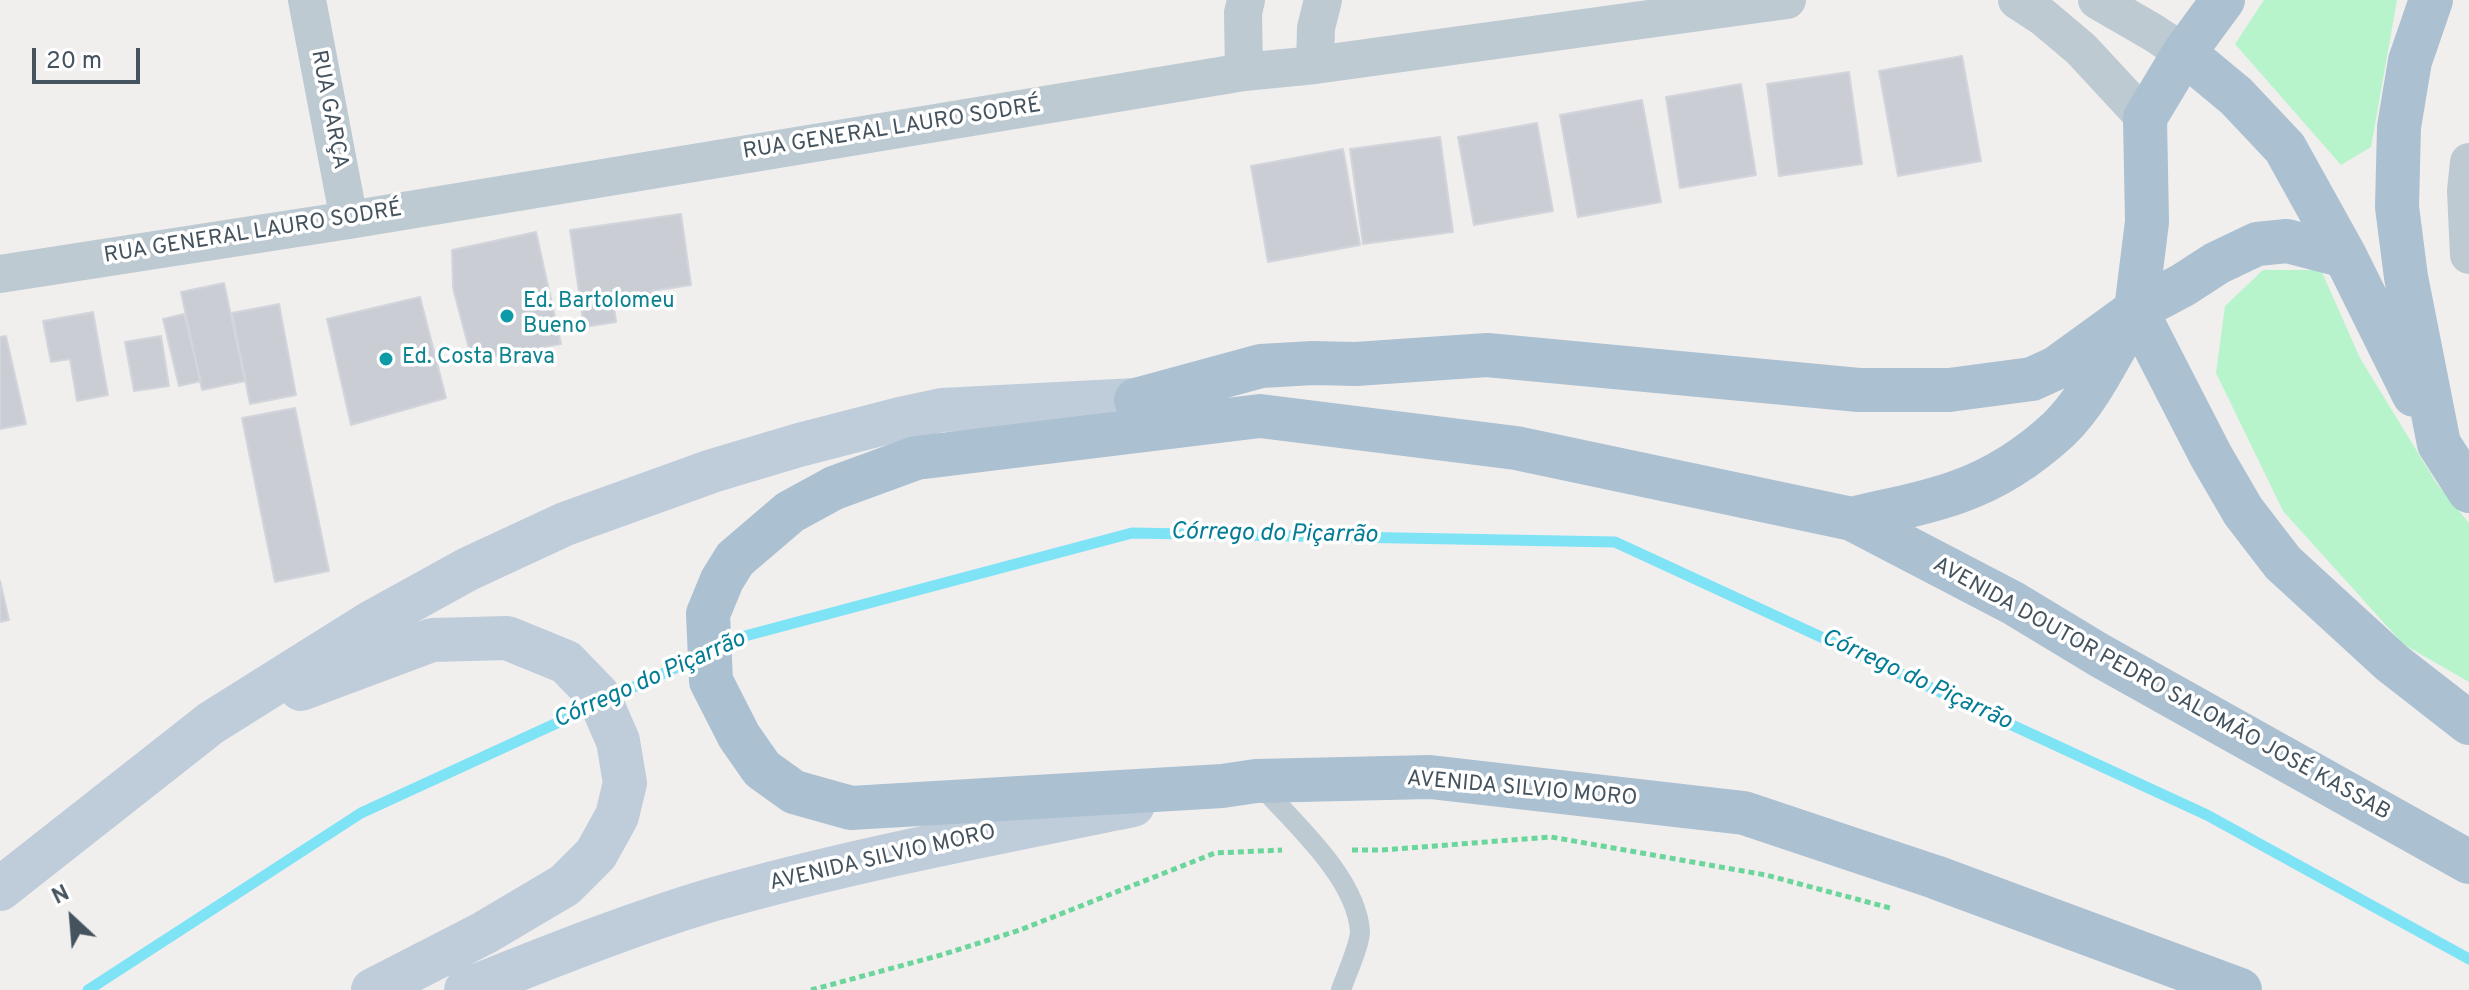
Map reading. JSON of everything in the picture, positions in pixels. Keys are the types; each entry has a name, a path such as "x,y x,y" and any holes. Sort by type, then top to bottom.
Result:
{"main road":[{"path":"2223,0 2184,53 2145,118 2147,222 2136,310 2211,456 2243,511 2283,563 2392,663 2469,723"},
{"path":"2431,0 2410,61 2403,100 2399,127 2397,207 2406,277 2439,444"},
{"path":"2184,53 2236,96 2285,148 2345,256 2439,444 2469,491"},
{"path":"1136,400 1261,366 1356,364 1487,355 1859,390 1949,390 2032,379 2056,368 2136,310 2217,263 2257,244 2287,241 2345,256"},
{"name":"AVENIDA DOUTOR PEDRO SALOMÃO JOSÉ KASSAB","path":"1852,519 1960,492 2023,458 2061,428 2078,406 2136,310"},
{"name":"AVENIDA DOUTOR PEDRO SALOMÃO JOSÉ KASSAB","path":"0,889 211,723 372,622 468,569 565,524 712,471 799,445 942,410 1136,400 1516,448 1852,519 2013,603 2099,655 2469,862"},
{"path":"1239,784 851,808 794,792 762,769 739,736 711,681 708,614 722,580 735,559 790,512 834,488 916,458 1260,416"},
{"path":"211,723 432,640 507,638 566,662 598,695 618,741 625,783 617,816 596,854 565,885 484,933 373,990"},
{"name":"AVENIDA SILVIO MORO","path":"466,990 579,945 710,900 860,861 1239,784 1430,777 1744,813 1935,877 2240,990"}],"street":[{"name":"RUA GARÇA","path":"307,0 349,220"},
{"path":"1244,72 1243,13 1246,0"},
{"path":"1315,65 1316,28 1323,0"},
{"name":"RUA GENERAL LAURO SODRÉ","path":"0,274 349,220 1244,72 1787,0"},
{"path":"2017,0 2081,49 2145,118"},
{"path":"2097,0 2184,53"},
{"path":"2469,162 2466,191 2469,255"}],"lane":[{"path":"1239,784 1318,850 1341,876 1355,906 1360,934 1341,990"}],"path":[{"path":"811,990 1020,930 1215,853 1382,850 1551,837 1766,875 1905,912"}],"green space":[{"path":"2264,0 2397,0 2371,147 2341,165 2235,44"},
{"path":"2263,270 2321,270 2360,358 2437,484 2469,523 2469,682 2403,644 2283,511 2216,373 2225,306"}],"building":[{"path":"1962,56 1981,161 1898,176 1879,71"},
{"path":"1849,72 1862,164 1779,176 1767,84"},
{"path":"1741,84 1756,175 1680,188 1666,97"},
{"path":"1642,100 1661,202 1578,217 1560,115"},
{"path":"1537,123 1553,211 1474,225 1458,137"},
{"path":"1440,137 1453,232 1363,244 1350,149"},
{"path":"1343,149 1360,245 1268,262 1251,166"},
{"path":"681,214 691,285 651,291 652,301 614,307 616,322 584,327 570,230"},
{"name":"Ed. Bartolomeu Bueno","path":"536,232 561,344 472,360 453,288 452,250"},
{"path":"224,283 245,381 202,390 181,292"},
{"name":"Ed. Costa Brava","path":"420,297 446,398 351,425 327,319"},
{"path":"279,304 296,395 250,404 232,313"},
{"path":"93,312 108,395 77,401 70,359 51,362 43,321"},
{"path":"184,314 201,381 179,386 163,319"},
{"path":"6,336 26,424 0,429 0,337"},
{"path":"161,336 169,386 134,391 125,342"},
{"path":"295,408 329,571 275,582 242,418"},
{"path":"0,581 9,620 0,622"}],"waterway":[{"name":"Córrego do Piçarrão","path":"719,648 745,636 1132,533 1615,542 2207,815 2469,959"},
{"name":"Córrego do Piçarrão","path":"610,698 699,657"},
{"name":"Córrego do Piçarrão","path":"88,990 361,813 594,706"}],"place":[{"name":"Ed. Bartolomeu Bueno","path":"507,316"},
{"name":"Ed. Costa Brava","path":"386,359"}]}
